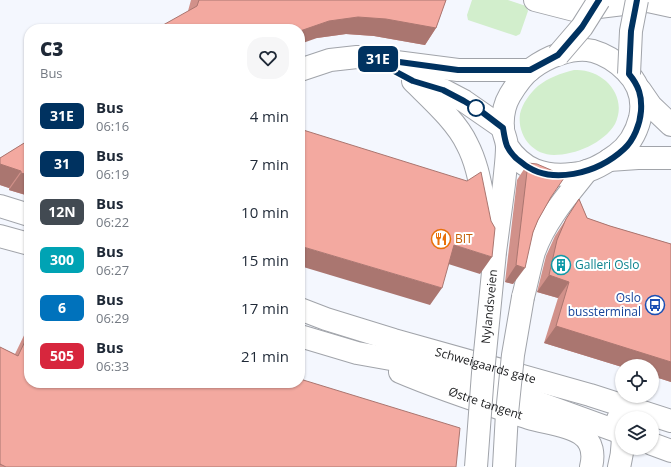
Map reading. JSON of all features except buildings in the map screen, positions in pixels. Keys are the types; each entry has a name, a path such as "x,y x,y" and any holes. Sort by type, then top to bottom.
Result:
{"main road":[{"path":"535,0 574,10 648,1 671,6"},
{"name":"Nylandsveien","path":"558,55 582,27 599,0"},
{"path":"370,58 413,81 443,90 482,112 505,137 518,160 536,172 558,175 587,171 609,160 625,149 638,127 641,108 634,82 631,31 637,0"},
{"name":"Nylandsveien","path":"476,467 483,373 495,252 502,200 505,137 504,112 508,98 517,83 530,70 558,55 575,51 592,51 617,62 652,106 671,125"},
{"path":"305,68 330,60 370,58 458,70 530,70"},
{"path":"413,81 436,103 460,130 467,142 478,172 495,252"},
{"path":"609,160 671,158"},
{"path":"504,467 514,348 523,297 534,251 549,222 567,195 587,171"},
{"path":"0,206 24,213"},
{"path":"0,236 24,243"},
{"name":"Schweigaards gate","path":"305,310 326,319 394,340 590,394 671,421"},
{"name":"Schweigaards gate","path":"305,337 357,353 413,363 484,383 615,443"},
{"name":"Østre tangent","path":"357,353 407,375 459,395 531,419 573,430 587,439 591,446 593,457 591,467"},
{"path":"590,394 606,405 615,415"}],"green space":[{"path":"472,0 508,0 526,6 528,11 520,34 516,36 468,20 467,15"},
{"path":"574,70 594,74 610,85 616,94 618,103 618,113 615,124 604,137 580,150 571,153 554,155 539,152 528,143 521,130 520,114 523,106 532,92 542,83 555,76"}],"bus line":[{"name":"31E","path":"599,0 582,27 558,55 542,62 530,70 458,70 370,58 413,81 443,90 482,112 503,128 507,146 512,154 525,166 536,172 558,175 587,171 609,160 625,149 638,127 641,101 640,90 629,74 631,31 637,0"}],"place":[{"name":"BIT","path":"441,239"},
{"name":"Galleri Oslo","path":"561,265"},
{"name":"Oslo bussterminal","path":"655,305"}]}
